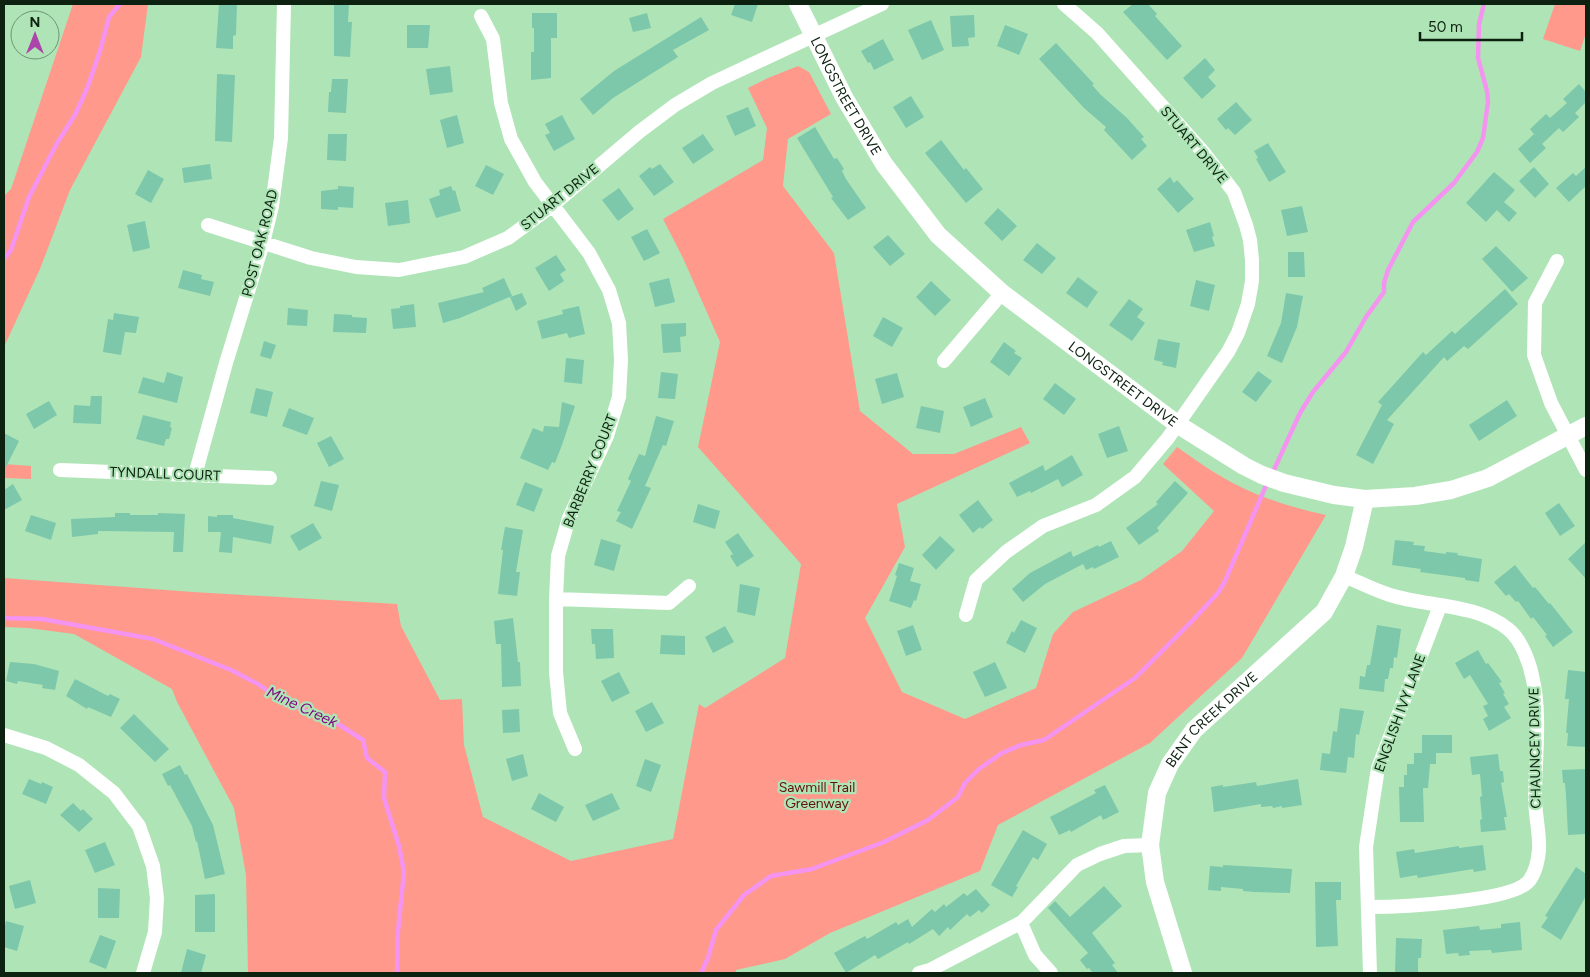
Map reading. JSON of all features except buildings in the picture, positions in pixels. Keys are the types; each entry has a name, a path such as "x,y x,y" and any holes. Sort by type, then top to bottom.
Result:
{"street":[{"name":"POST OAK ROAD","path":"195,475 272,206 281,138 284,4"},
{"name":"LONGSTREET DRIVE","path":"798,4 844,97 884,164 938,235 1002,294 1177,424 1225,456 1262,475 1306,490 1366,499 1415,496 1451,490 1488,478 1569,437 1586,426"},
{"name":"STUART DRIVE","path":"208,225 311,258 356,267 398,270 464,257 508,238 553,205 638,132 675,105 712,82 882,4"},
{"name":"STUART DRIVE","path":"966,615 976,580 1006,552 1043,526 1096,505 1135,477 1168,438 1213,375 1238,334 1248,304 1252,281 1252,260 1246,225 1234,192 1097,32 1064,4"},
{"name":"BARBERRY COURT","path":"481,16 493,39 501,103 511,139 535,182 590,253 610,290 618,323 621,360 619,397 607,436 569,518 558,556 556,672 560,713 575,749"},
{"path":"1557,260 1535,303 1534,355 1551,403 1586,470"},
{"path":"944,361 1002,294"},
{"name":"TYNDALL COURT","path":"60,470 270,478"},
{"name":"BENT CREEK DRIVE","path":"1183,973 1155,882 1150,845 1157,793 1170,764 1194,730 1324,612 1344,576 1354,547 1366,499"},
{"name":"CHAUNCEY DRIVE","path":"1344,576 1390,595 1475,612 1496,621 1510,631 1519,643 1528,662 1536,701 1535,799 1539,849 1536,868 1528,882 1514,891 1469,900 1397,907 1369,907"},
{"path":"556,599 669,603 689,586"},
{"name":"ENGLISH IVY LANE","path":"1370,973 1366,847 1378,768 1440,606"},
{"path":"4,736 46,748 79,765 114,793 139,826 153,866 158,898 155,932 143,973"},
{"path":"919,973 930,970 1021,923 1077,865 1100,854 1124,846 1150,845"},
{"path":"1021,923 1035,955 1051,973"}],"green space":[{"path":"73,4 148,4 141,57 70,190 40,269 4,347 4,196 11,189 54,60 60,60 60,43"},
{"path":"1555,4 1586,4 1586,33 1580,51 1543,39"},
{"name":"Sawmill Trail Greenway","path":"798,66 809,72 831,114 788,139 783,186 834,253 860,411 913,454 954,454 1021,427 1030,443 897,504 905,547 865,618 902,692 965,719 1036,688 1053,634 1073,612 1141,580 1182,551 1214,511 1163,464 1177,447 1216,474 1247,490 1285,504 1326,515 1242,658 1150,743 998,825 980,871 830,933 785,959 736,970 736,973 248,973 246,875 234,808 177,702 172,689 74,634 4,627 4,578 397,604 401,626 440,700 462,699 464,745 483,817 571,861 673,839 699,704 705,708 785,658 801,564 698,447 720,342 683,258 663,219 763,160 767,128 748,88"},
{"path":"4,464 31,466 31,479 4,478"}],"waterway":[{"path":"4,259 11,250 29,197 56,145 76,113 88,86 109,17 120,4"},
{"path":"1272,474 1300,413 1313,392 1346,352 1366,317 1384,292 1384,283 1388,270 1413,222 1454,183 1477,152 1483,138 1488,102 1478,58 1479,24 1484,4"},
{"path":"701,973 708,958 716,930 744,895 771,876 812,869 884,842 928,820 958,797 965,783 979,769 1002,753 1021,745 1044,740 1135,678 1218,593 1225,581 1268,481"},
{"name":"Mine Creek","path":"4,618 42,619 153,639 231,670 258,684 284,702 335,722 363,740 367,758 385,772 384,798 399,846 404,872 398,931 397,973"}]}
